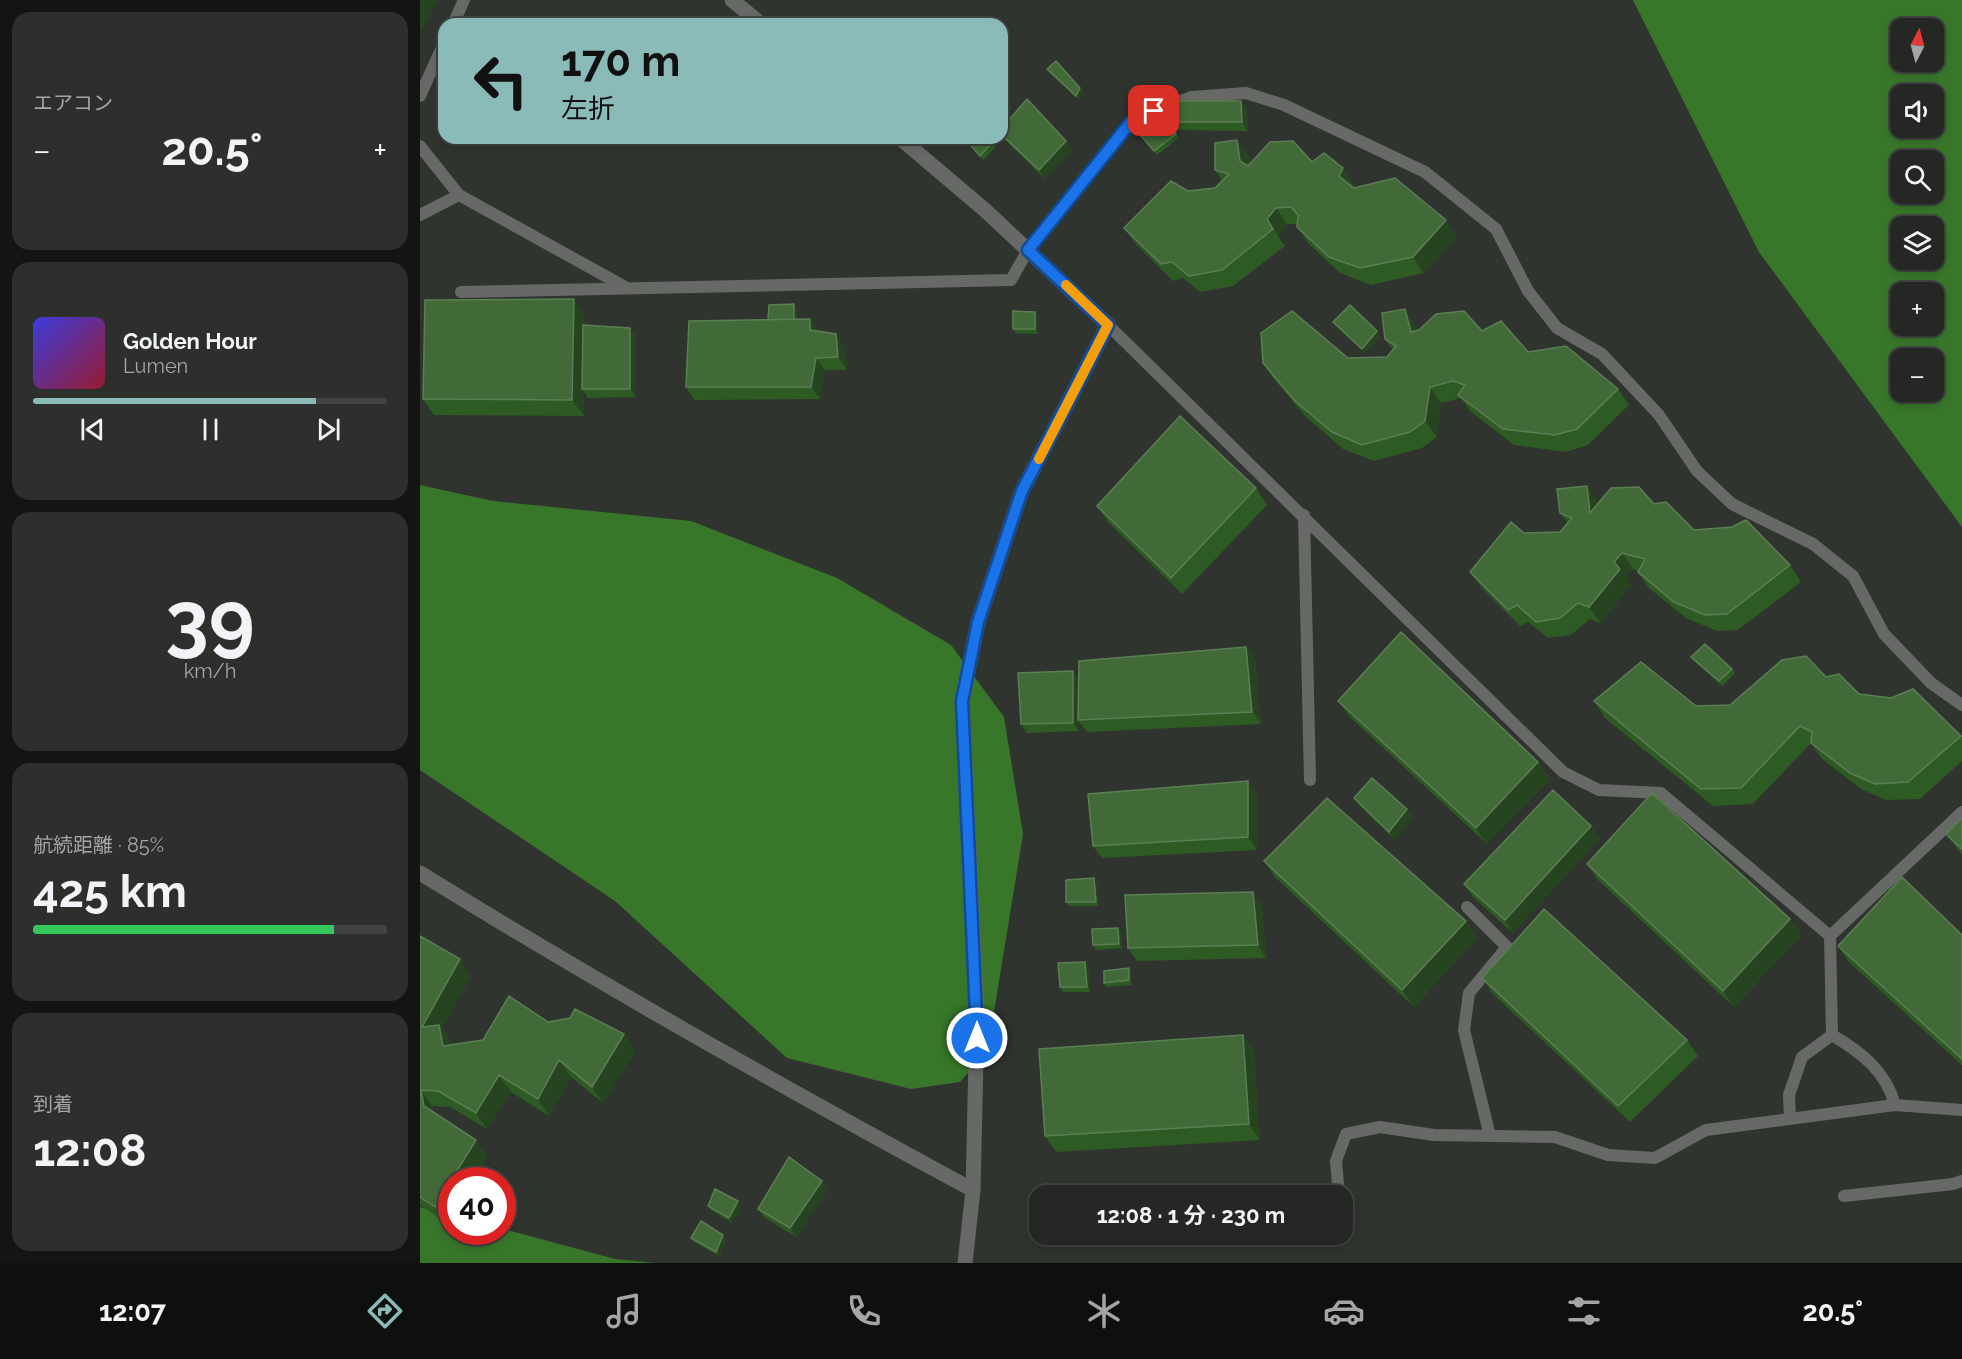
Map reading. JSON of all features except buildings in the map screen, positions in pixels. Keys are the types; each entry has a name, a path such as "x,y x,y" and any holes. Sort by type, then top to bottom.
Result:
{"street":[{"path":"732,0 754,18"},
{"path":"907,144 1028,250 1108,325 1022,491 978,622 962,701 977,1016 974,1190 965,1263"},
{"path":"420,873 547,950 855,1126 974,1190"}],"lane":[{"path":"456,18 464,0"},
{"path":"420,96 438,56"},
{"path":"460,292 1011,280 1028,250 1135,117 1192,97 1246,93 1284,105 1425,172 1496,229 1528,291 1557,328 1602,354 1659,415 1697,471 1732,504 1813,544 1852,576 1884,634 1931,683 1962,705"},
{"path":"420,146 459,195 628,289"},
{"path":"420,215 459,195"},
{"path":"1108,325 1304,515 1563,772 1599,790 1661,793 1830,936"},
{"path":"1304,515 1310,780"},
{"path":"1832,1035 1830,936 1962,812"},
{"path":"1467,907 1507,947 1469,993 1464,1030 1490,1136"},
{"path":"1832,1035 1861,1052 1890,1089 1895,1105"},
{"path":"1790,1118 1789,1095 1802,1057 1832,1035"},
{"path":"1338,1185 1336,1161 1347,1134 1380,1127 1434,1135 1555,1137 1608,1155 1655,1158 1706,1130 1895,1105 1962,1110"},
{"path":"1844,1196 1953,1184 1962,1181"}],"green space":[{"path":"1633,0 1962,0 1962,527 1759,252"},
{"path":"420,485 493,501 691,521 837,578 951,645 1004,717 1023,834 988,1049 960,1082 911,1089 787,1058 615,901 420,770"},
{"path":"420,1207 438,1212 438,1245 516,1245 516,1232 615,1259 655,1263 420,1263"}],"slow traffic":[{"path":"1039,459 1108,325 1066,285"}],"route":[{"path":"977,1038 962,701 978,622 1022,491 1108,325 1028,250 1135,117 1154,111"}]}
